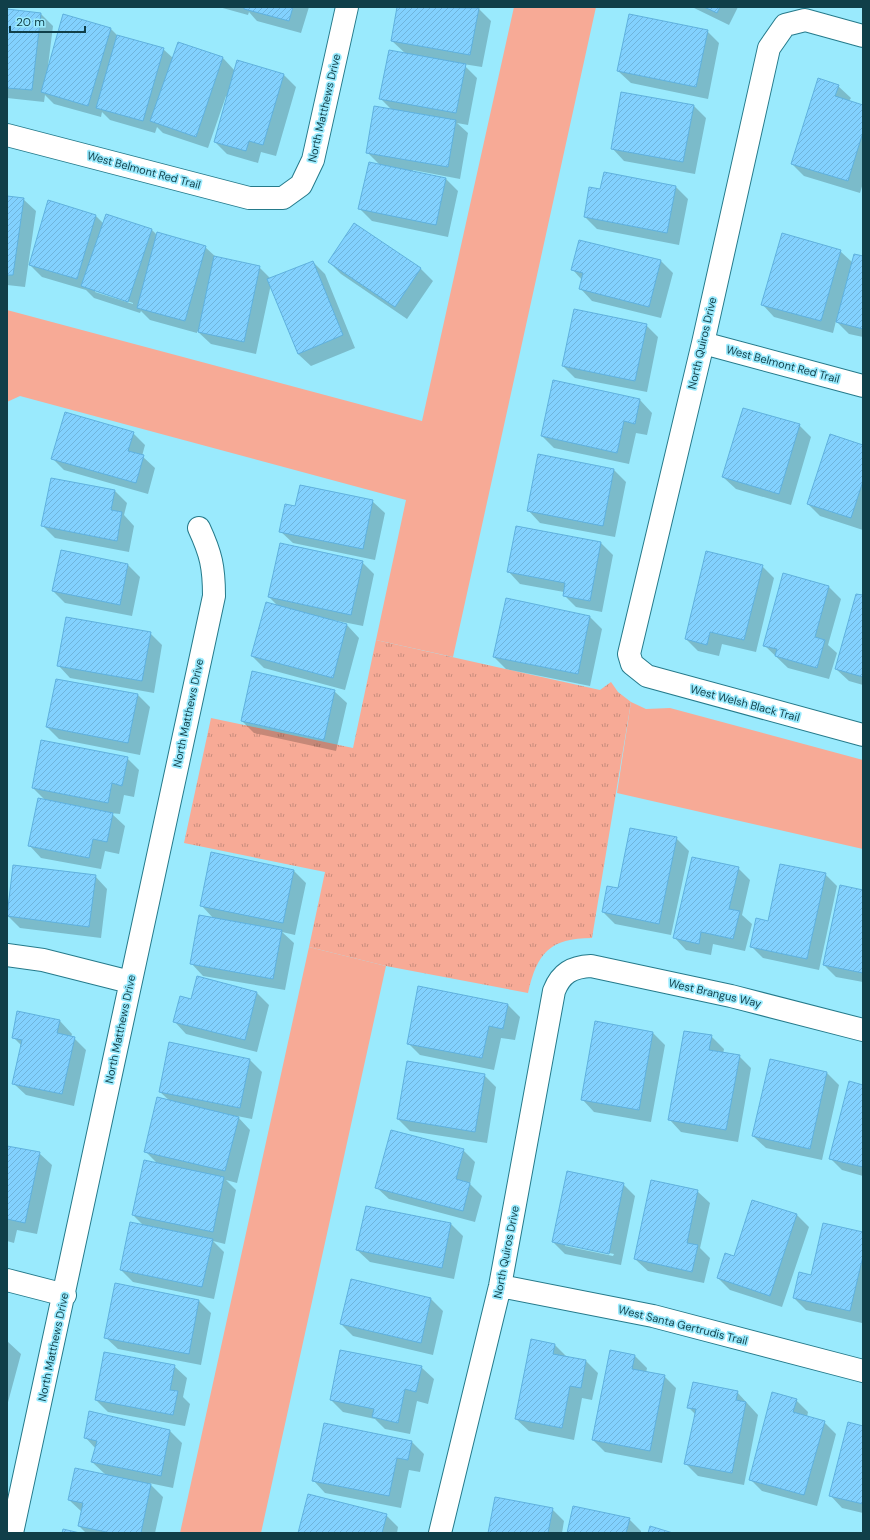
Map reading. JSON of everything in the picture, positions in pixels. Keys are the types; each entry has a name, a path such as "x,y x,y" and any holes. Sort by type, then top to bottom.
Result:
{"street":[{"name":"North Matthews Drive","path":"283,198 301,185 313,160 347,7"},
{"name":"North Quiros Drive","path":"632,664 629,654 630,646 703,342 769,48 785,25 805,20 863,36"},
{"name":"West Belmont Red Trail","path":"7,135 249,198 283,198"},
{"name":"West Belmont Red Trail","path":"703,342 863,386"},
{"name":"North Matthews Drive","path":"12,1533 65,1295 130,982 214,596 214,572 209,550 199,528"},
{"name":"West Welsh Black Trail","path":"632,664 646,676 863,735"},
{"path":"7,955 43,960 130,982"},
{"name":"West Brangus Way","path":"567,972 577,967 591,966 731,996 863,1030"},
{"name":"North Quiros Drive","path":"440,1533 500,1286 554,991 558,980 567,972"},
{"path":"7,1280 65,1295"},
{"name":"West Santa Gertrudis Trail","path":"500,1286 653,1316 863,1371"}],"green space":[{"path":"514,7 596,7 453,657 376,640 406,500 20,396 7,402 7,310 422,421"},
{"path":"376,640 600,690 611,682 618,692 631,702 592,938 566,941 548,950 541,958 536,968 528,993 386,966 309,947 325,872 184,843 211,718 353,748"},
{"path":"631,702 646,709 670,708 863,760 863,849 617,793"},
{"path":"309,947 386,966 261,1533 180,1533"}],"building":[{"path":"244,7 293,7 289,21 244,9"},
{"path":"397,7 479,8 470,55 391,41"},
{"path":"704,7 720,7 717,13"},
{"path":"7,9 41,13 32,90 7,88"},
{"path":"63,14 111,28 88,106 41,92"},
{"path":"629,14 708,30 696,87 617,71"},
{"path":"117,35 164,48 143,121 96,108"},
{"path":"178,42 223,57 196,137 150,121"},
{"path":"389,50 466,64 456,113 379,99"},
{"path":"237,60 284,74 263,145 249,141 246,151 214,142"},
{"path":"818,78 839,85 835,96 863,105 863,132 848,181 791,164"},
{"path":"621,92 694,105 683,162 611,149"},
{"path":"374,106 456,120 448,167 366,153"},
{"path":"369,162 446,178 436,225 358,209"},
{"path":"604,172 676,186 667,233 584,217 589,187 600,189"},
{"path":"7,196 24,198 13,275 7,275"},
{"path":"48,200 96,215 77,279 29,265"},
{"path":"106,214 152,229 128,302 81,286"},
{"path":"354,223 421,268 395,307 328,262"},
{"path":"157,232 206,246 185,321 137,308"},
{"path":"782,233 841,250 821,321 761,305"},
{"path":"579,240 661,260 649,307 579,289 583,273 571,270"},
{"path":"854,254 863,256 863,329 836,322"},
{"path":"214,256 260,266 244,342 198,332"},
{"path":"313,261 343,335 298,354 267,279"},
{"path":"574,309 647,324 635,381 562,366"},
{"path":"553,380 640,399 635,424 624,421 617,453 541,436"},
{"path":"743,408 800,424 779,494 722,477"},
{"path":"65,412 134,432 128,451 144,455 136,483 51,459"},
{"path":"830,434 863,445 863,481 851,518 807,504"},
{"path":"538,454 614,469 603,526 527,511"},
{"path":"51,478 115,490 111,510 122,512 117,541 41,526"},
{"path":"300,485 373,500 363,549 279,532 285,504 295,506"},
{"path":"516,526 601,542 590,601 563,596 565,583 507,572"},
{"path":"280,543 363,561 351,615 268,597"},
{"path":"61,550 128,564 120,605 52,591"},
{"path":"706,551 763,565 744,640 710,632 707,645 685,639"},
{"path":"783,573 829,586 815,637 825,640 817,668 775,656 777,649 763,646"},
{"path":"856,594 863,595 863,677 835,669"},
{"path":"506,598 590,616 578,674 493,657"},
{"path":"266,602 347,624 333,678 251,656"},
{"path":"66,617 151,632 142,681 57,666"},
{"path":"252,671 335,690 324,740 241,721"},
{"path":"56,679 138,694 128,743 46,727"},
{"path":"41,740 128,757 122,786 112,783 108,803 32,788"},
{"path":"38,798 113,813 107,842 93,839 89,858 28,846"},
{"path":"630,828 677,837 659,924 602,912 607,886 618,888"},
{"path":"211,852 294,870 283,923 200,906"},
{"path":"692,857 739,867 729,909 740,911 733,939 701,932 699,944 673,938"},
{"path":"780,864 826,873 807,959 750,947 756,918 768,921"},
{"path":"13,865 96,875 89,927 7,916"},
{"path":"840,885 863,890 863,973 823,965"},
{"path":"199,915 282,930 273,979 190,964"},
{"path":"197,976 257,992 245,1040 173,1022 180,996 191,999"},
{"path":"418,986 508,1004 503,1029 489,1026 482,1058 407,1044"},
{"path":"17,1011 60,1020 57,1033 75,1037 62,1094 12,1084 22,1040 12,1038"},
{"path":"595,1021 653,1032 639,1110 581,1100"},
{"path":"684,1031 712,1035 709,1050 740,1055 726,1130 668,1120"},
{"path":"169,1042 250,1059 240,1108 159,1092"},
{"path":"770,1059 827,1072 810,1149 752,1136"},
{"path":"407,1061 485,1074 475,1132 397,1119"},
{"path":"849,1081 863,1085 863,1167 829,1159"},
{"path":"157,1097 239,1117 225,1171 144,1152"},
{"path":"391,1130 464,1149 456,1179 470,1183 463,1211 375,1188"},
{"path":"7,1146 40,1152 25,1223 7,1219"},
{"path":"144,1160 224,1177 213,1232 132,1215"},
{"path":"567,1171 624,1183 609,1254 552,1242"},
{"path":"651,1180 698,1190 687,1243 698,1245 692,1272 634,1259"},
{"path":"752,1200 797,1214 770,1296 717,1278 725,1253 734,1256"},
{"path":"366,1206 451,1223 442,1268 356,1250"},
{"path":"130,1222 213,1239 202,1287 120,1270"},
{"path":"823,1223 863,1232 863,1256 850,1311 793,1298 799,1272 811,1275"},
{"path":"351,1279 431,1298 421,1343 340,1324"},
{"path":"115,1283 199,1300 189,1354 104,1338"},
{"path":"531,1339 555,1344 553,1354 586,1360 581,1388 570,1386 562,1428 515,1419"},
{"path":"340,1350 422,1366 416,1392 405,1389 398,1423 372,1417 374,1409 330,1400"},
{"path":"610,1350 635,1355 632,1369 665,1375 650,1451 592,1440"},
{"path":"104,1352 175,1365 170,1390 178,1391 173,1415 95,1400"},
{"path":"693,1382 738,1391 736,1400 746,1402 732,1473 684,1464 696,1409 687,1408"},
{"path":"772,1392 797,1399 793,1412 825,1421 804,1495 749,1480"},
{"path":"89,1411 170,1430 161,1476 91,1462 97,1441 84,1438"},
{"path":"848,1422 863,1426 863,1504 829,1496"},
{"path":"324,1423 412,1441 408,1460 397,1458 389,1496 312,1481"},
{"path":"75,1468 151,1484 141,1533 111,1533 78,1526 83,1503 68,1500"},
{"path":"308,1494 387,1514 382,1533 298,1533"},
{"path":"495,1497 553,1508 548,1533 488,1533"},
{"path":"573,1506 630,1518 626,1533 567,1533"},
{"path":"650,1526 673,1533 648,1533"},
{"path":"63,1529 80,1533 62,1533"}]}
